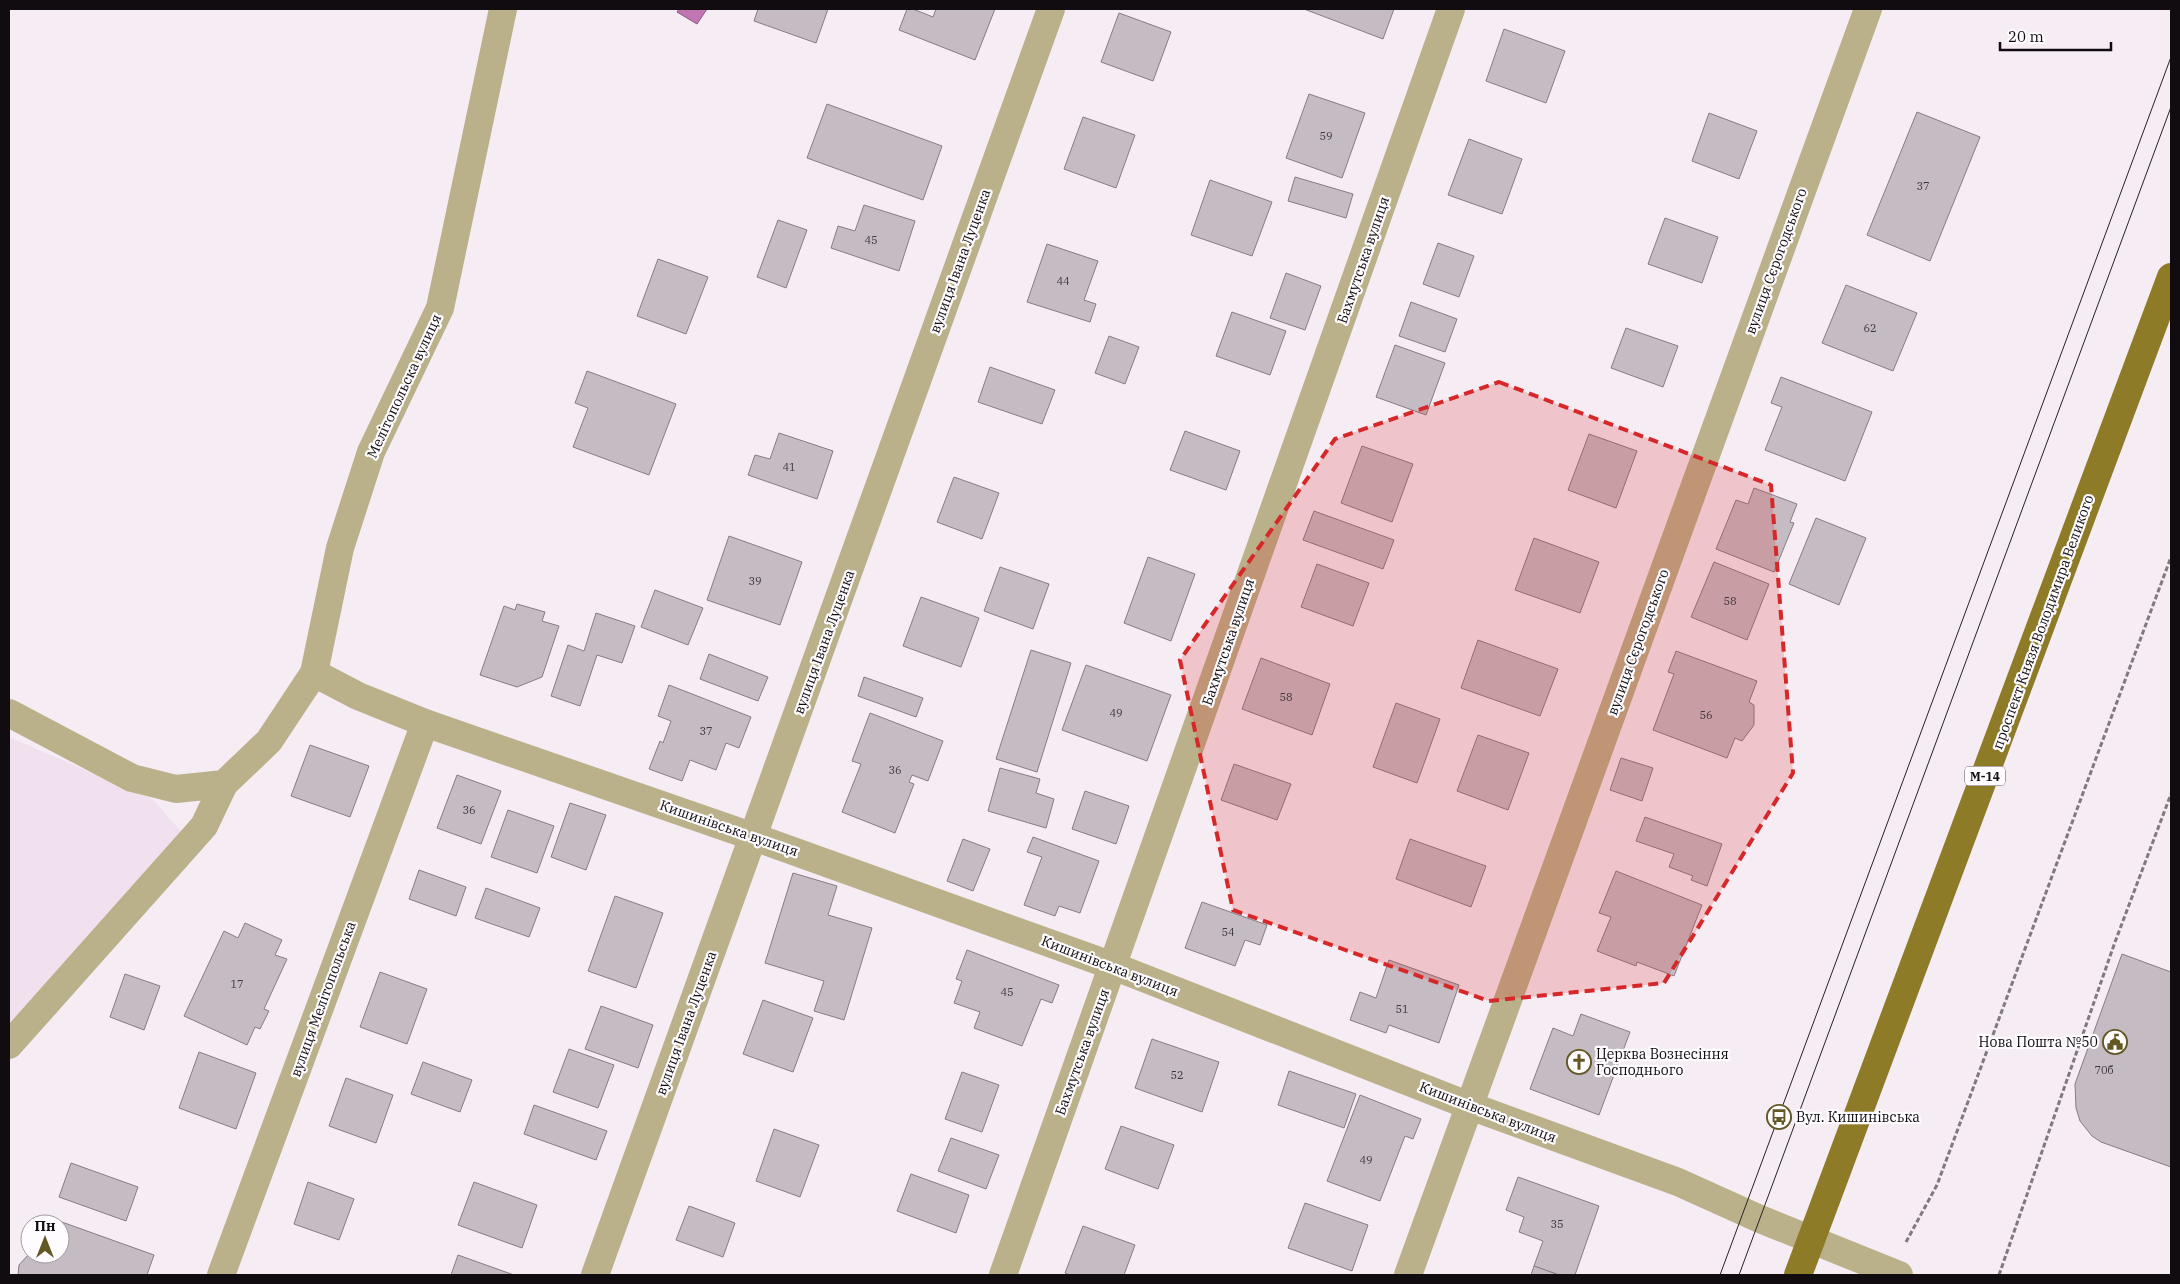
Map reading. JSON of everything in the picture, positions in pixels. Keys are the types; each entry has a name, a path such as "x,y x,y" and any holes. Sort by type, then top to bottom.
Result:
{"main road":[{"name":"проспект Князя Володимира Великого","path":"1798,1275 2171,277"}],"street":[{"name":"Мелітопольска вулиця","path":"314,672 340,548 371,452 440,308 503,9"},
{"name":"вулиця Івана Луценка","path":"595,1275 1051,9"},
{"name":"Бахмутська вулиця","path":"1003,1275 1451,9"},
{"name":"вулиця Сєрогодського","path":"1408,1275 1868,9"},
{"name":"Кишинівська вулиця","path":"314,672 358,696 425,723 754,837 1113,966 1470,1106 1678,1182 1811,1240 1894,1273"},
{"path":"9,1045 204,826 224,784 269,741 314,672"},
{"path":"9,713 132,778 176,789 224,784"},
{"name":"вулиця Мелітопольська","path":"221,1275 425,723"}],"path":[{"path":"1894,1273 1937,1185 2171,558"},
{"path":"1999,1275 2115,942 2171,794"}],"highlighted area":[{"path":"1499,382 1771,485 1793,773 1664,983 1489,1001 1233,910 1180,660 1335,439"}],"shaded area":[{"path":"679,9 707,9 697,24 677,12"},
{"path":"9,737 152,799 183,834 9,1023"}],"building":[{"path":"758,9 828,9 816,43 754,21"},
{"path":"907,9 913,9 933,17 936,9 995,9 975,60 899,30"},
{"path":"1304,9 1394,9 1383,39"},
{"path":"1119,13 1171,32 1153,81 1101,62"},
{"path":"1504,29 1565,51 1546,103 1486,81"},
{"path":"1309,94 1365,113 1342,178 1286,158"},
{"path":"827,104 942,146 923,200 807,158"},
{"path":"1917,112 1980,137 1930,261 1867,235"},
{"path":"1709,113 1757,131 1739,179 1692,161"},
{"path":"1083,117 1135,135 1116,188 1064,169"},
{"path":"1469,139 1522,159 1502,214 1448,195"},
{"path":"1295,177 1353,194 1346,218 1288,201"},
{"path":"1210,180 1272,202 1252,256 1191,235"},
{"path":"864,205 915,221 899,271 831,248 838,226 855,231"},
{"path":"1665,218 1718,237 1702,283 1648,264"},
{"path":"778,220 807,230 786,288 757,277"},
{"path":"1438,243 1474,256 1459,297 1423,284"},
{"path":"1047,244 1098,261 1084,300 1096,304 1090,322 1027,302"},
{"path":"658,259 708,277 686,334 637,316"},
{"path":"1286,273 1321,286 1305,330 1270,318"},
{"path":"1846,285 1917,313 1893,371 1822,343"},
{"path":"1411,302 1457,319 1445,352 1399,336"},
{"path":"1232,312 1286,331 1270,375 1216,356"},
{"path":"1626,328 1678,346 1663,387 1611,368"},
{"path":"1109,336 1139,347 1125,384 1095,373"},
{"path":"1395,345 1445,363 1426,415 1376,397"},
{"path":"990,367 1055,390 1042,424 978,402"},
{"path":"587,371 676,404 649,475 573,447 588,408 575,403"},
{"path":"1781,377 1872,412 1845,481 1765,450 1782,407 1771,403"},
{"path":"1185,431 1240,451 1226,490 1170,470"},
{"path":"779,433 833,451 817,499 748,475 755,455 770,459"},
{"path":"1589,434 1637,451 1616,508 1568,490"},
{"path":"1362,446 1413,464 1392,522 1341,503"},
{"path":"954,477 999,493 982,539 937,522"},
{"path":"1754,488 1797,504 1790,522 1794,523 1774,572 1716,549 1736,500 1748,504"},
{"path":"1314,511 1394,540 1383,569 1303,540"},
{"path":"1816,518 1866,538 1839,605 1789,584"},
{"path":"729,536 802,562 780,625 707,600"},
{"path":"1534,538 1599,562 1580,613 1515,590"},
{"path":"1148,557 1195,574 1171,641 1124,623"},
{"path":"1714,562 1769,584 1747,640 1691,617"},
{"path":"1317,564 1369,583 1353,626 1301,607"},
{"path":"1000,567 1049,584 1033,629 984,611"},
{"path":"655,590 703,608 688,645 641,627"},
{"path":"921,597 979,618 961,667 903,646"},
{"path":"517,604 545,612 542,621 559,626 542,677 517,687 480,675 504,606 515,610"},
{"path":"596,613 635,626 622,663 597,655 580,706 551,696 568,645 584,651"},
{"path":"1478,640 1558,669 1540,716 1461,688"},
{"path":"1031,650 1071,663 1037,772 996,759"},
{"path":"1676,651 1757,681 1749,702 1754,705 1754,725 1742,741 1735,738 1727,758 1653,730 1674,674 1668,672"},
{"path":"709,654 768,677 758,701 700,679"},
{"path":"1261,658 1330,684 1312,735 1242,709"},
{"path":"1086,665 1171,695 1147,761 1062,730"},
{"path":"864,677 923,698 916,717 858,696"},
{"path":"669,685 751,717 739,748 726,743 716,770 690,760 682,781 649,769 660,741 663,743 671,721 658,716"},
{"path":"1396,703 1440,719 1417,783 1373,767"},
{"path":"870,713 943,741 928,781 912,775 909,782 914,784 895,833 842,812 861,764 852,761"},
{"path":"1478,735 1529,753 1508,810 1457,791"},
{"path":"310,745 369,766 350,817 291,796"},
{"path":"1621,758 1653,768 1642,801 1610,790"},
{"path":"1234,764 1291,784 1277,820 1221,800"},
{"path":"1000,768 1040,779 1036,793 1054,799 1046,828 988,811"},
{"path":"457,775 501,791 481,844 437,828"},
{"path":"1085,791 1129,806 1116,844 1072,829"},
{"path":"570,803 606,815 586,870 551,857"},
{"path":"508,810 554,826 537,873 491,857"},
{"path":"1645,817 1722,844 1707,886 1691,880 1693,876 1669,867 1674,854 1636,841"},
{"path":"1033,837 1099,861 1080,913 1059,906 1055,916 1024,905 1042,857 1027,852"},
{"path":"963,839 990,849 973,891 947,881"},
{"path":"1410,839 1486,866 1471,907 1396,879"},
{"path":"419,870 466,887 456,916 409,899"},
{"path":"1616,871 1702,905 1674,976 1637,962 1636,966 1597,951 1611,917 1599,913"},
{"path":"793,873 837,886 828,915 872,928 844,1020 814,1011 824,981 765,963"},
{"path":"486,888 540,908 529,937 475,918"},
{"path":"615,896 663,913 636,988 588,971"},
{"path":"1202,902 1267,925 1260,945 1245,940 1235,966 1185,948"},
{"path":"245,923 282,940 275,955 287,959 264,1009 269,1011 260,1029 255,1027 247,1045 184,1016 224,931 238,938"},
{"path":"967,950 1059,985 1052,1003 1041,999 1022,1046 974,1028 980,1012 954,1003 962,981 956,979"},
{"path":"2122,954 2171,972 2171,1167 2101,1142 2092,1136 2080,1121 2076,1108 2075,1084"},
{"path":"1389,960 1459,985 1439,1043 1389,1025 1386,1033 1350,1020 1360,992 1376,998"},
{"path":"380,972 427,989 407,1044 360,1027"},
{"path":"125,974 160,986 144,1030 110,1017"},
{"path":"763,1000 813,1018 793,1072 743,1054"},
{"path":"601,1006 653,1025 638,1068 585,1049"},
{"name":"Церква Вознесіння Господнього","path":"1581,1014 1630,1032 1599,1115 1530,1089 1553,1028 1573,1036"},
{"path":"1152,1039 1219,1062 1202,1112 1135,1088"},
{"path":"569,1049 614,1065 598,1108 553,1092"},
{"path":"199,1052 256,1073 236,1129 179,1108"},
{"path":"423,1062 472,1080 460,1112 411,1094"},
{"path":"1289,1071 1356,1094 1344,1128 1278,1105"},
{"path":"962,1072 999,1085 982,1132 945,1119"},
{"path":"346,1078 393,1095 376,1143 329,1126"},
{"path":"1360,1095 1421,1119 1413,1139 1405,1136 1380,1201 1327,1181"},
{"path":"534,1105 607,1131 596,1160 524,1134"},
{"path":"1121,1126 1174,1145 1158,1189 1105,1169"},
{"path":"774,1129 819,1145 800,1197 756,1181"},
{"path":"951,1138 999,1155 986,1189 938,1171"},
{"path":"71,1163 138,1187 126,1221 59,1197"},
{"path":"911,1174 969,1195 956,1233 897,1211"},
{"path":"1518,1177 1599,1206 1575,1275 1559,1275 1534,1266 1543,1241 1519,1232 1524,1217 1506,1210"},
{"path":"308,1182 354,1199 339,1240 294,1224"},
{"path":"474,1182 537,1205 522,1248 458,1225"},
{"path":"1305,1203 1368,1225 1352,1271 1288,1248"},
{"path":"689,1206 735,1223 723,1257 676,1240"},
{"path":"70,1225 154,1255 147,1275 18,1275 19,1265 70,1264"},
{"path":"1083,1226 1135,1245 1124,1275 1070,1275 1065,1273"},
{"path":"458,1255 514,1275 451,1275"},
{"path":"1534,1266 1559,1275 1531,1275"}],"tram line":[{"path":"1720,1275 2171,57"},
{"path":"1739,1275 2171,107"}],"place":[{"name":"Нова Пошта №50","path":"2115,1042"},
{"name":"Церква Вознесіння Господнього","path":"1579,1062"},
{"name":"Вул. Кишинівська","path":"1779,1117"}]}
